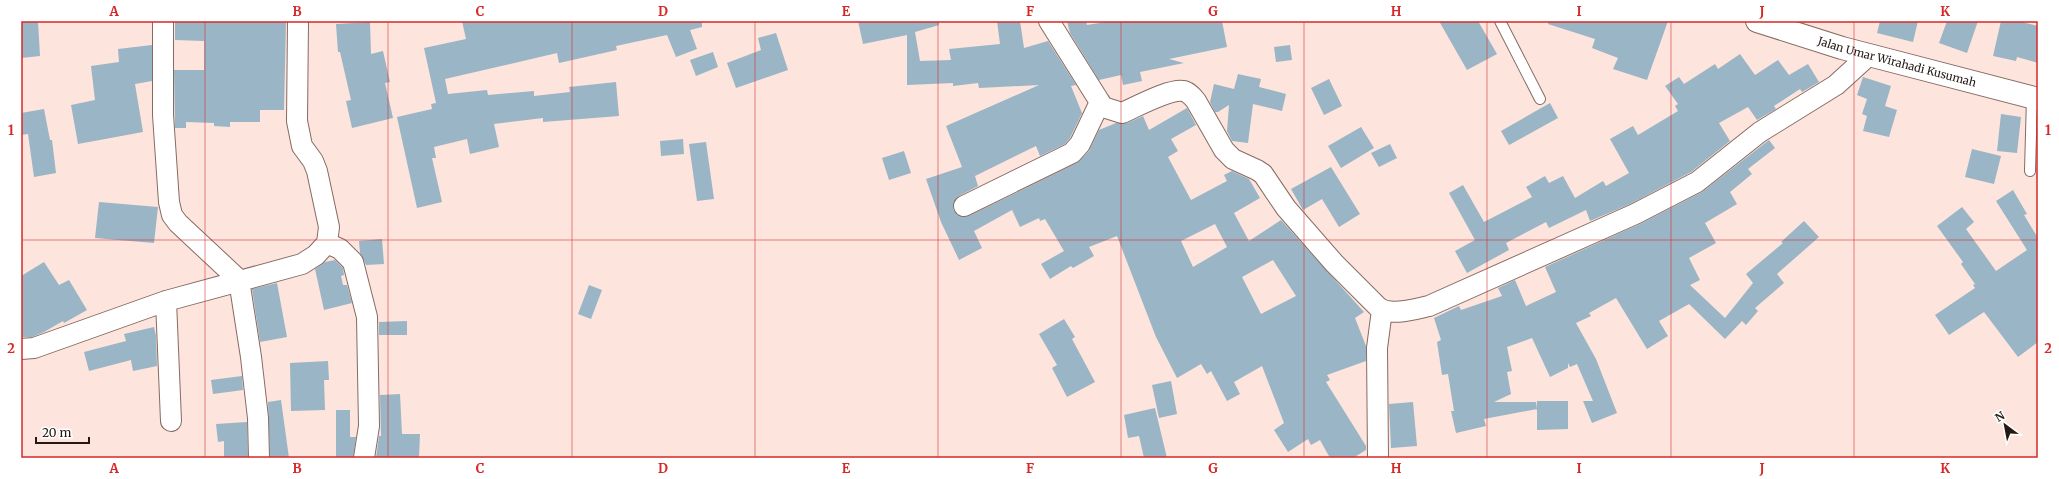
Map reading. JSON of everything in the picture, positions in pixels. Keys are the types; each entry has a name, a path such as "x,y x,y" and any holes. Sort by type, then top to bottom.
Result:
{"main road":[{"name":"Jalan Umar Wirahadi Kusumah","path":"1757,21 1869,55 2035,98"}],"street":[{"path":"163,21 163,115 167,178 172,215 178,224 239,280 251,357 258,418 260,458"},
{"path":"21,349 34,348 166,301 302,264 316,255 327,243 329,227 317,171 313,161 302,146 297,120 298,21"},
{"path":"1049,21 1103,107 1122,113 1174,91 1184,91 1191,94 1224,150 1233,159 1263,174 1286,208 1334,263 1382,310 1409,310 1429,306 1635,214 1690,185 1760,132 1836,85 1869,55"},
{"path":"964,206 1072,153 1080,144 1100,102"},
{"path":"327,243 340,249 353,262 367,317 369,426 364,458"},
{"path":"166,301 171,421"},
{"path":"1378,458 1377,348 1382,310"}],"lane":[{"path":"1500,21 1540,98"},
{"path":"2030,171 2035,98"}],"building":[{"path":"21,21 38,21 40,56 21,58"},
{"path":"175,21 286,21 284,110 260,110 260,122 230,122 230,127 214,126 214,123 186,122 186,128 175,128 174,70 204,70 204,41 175,40"},
{"path":"462,21 702,21 702,27 690,30 697,49 676,57 667,35 616,46 617,50 559,63 557,53 445,79 448,94 487,90 488,95 534,91 534,96 570,92 569,87 616,82 619,116 543,122 543,118 494,124 499,147 470,154 467,139 434,147 436,158 432,158 442,202 417,208 397,117 432,109 431,104 436,103 424,48 466,39"},
{"path":"858,21 939,21 939,25 915,32 920,61 951,60 949,49 1000,44 997,21 1020,21 1024,48 1048,41 1076,85 1071,86 1082,113 1070,138 1065,144 1040,156 1036,146 975,176 978,186 959,196 953,205 954,211 963,217 969,216 1077,163 1089,151 1099,130 1116,123 1127,123 1143,116 1149,130 1187,108 1196,125 1171,139 1178,151 1168,157 1191,200 1227,181 1224,175 1232,171 1249,179 1260,198 1234,213 1249,241 1281,220 1364,312 1355,318 1366,346 1366,361 1327,375 1330,380 1326,382 1366,446 1366,450 1353,458 1330,458 1320,440 1311,445 1308,439 1288,452 1274,430 1284,423 1262,366 1234,382 1240,394 1227,401 1211,371 1207,374 1201,364 1177,378 1156,337 1117,236 1089,247 1094,256 1073,268 1071,266 1050,279 1041,264 1064,251 1045,219 1040,221 1039,218 1020,227 1012,210 974,231 982,248 959,260 941,222 926,179 962,167 946,126 1039,85 979,88 978,83 953,86 953,83 907,85 907,35 863,44","holes":["1215,224 1227,247 1193,267 1181,241","1273,260 1296,296 1261,314 1242,277"]},
{"path":"1067,21 1086,21 1087,25 1112,21 1222,21 1227,47 1169,59 1184,63 1140,72 1142,81 1123,85 1121,75 1099,80 1070,33"},
{"path":"1439,21 1478,21 1497,54 1467,70"},
{"path":"1548,21 1668,21 1647,80 1613,69 1618,58 1592,48 1595,39 1548,24"},
{"path":"1880,21 1918,21 1913,42 1877,33"},
{"path":"1947,21 1978,21 1967,53 1939,43"},
{"path":"2001,21 2018,21 2038,26 2038,63 2017,57 2016,61 1993,56"},
{"path":"370,22 371,54 383,51 390,82 385,83 393,118 352,128 346,101 351,100 340,52 338,52 336,24"},
{"path":"776,33 788,70 736,88 727,63 761,50 758,38"},
{"path":"152,45 152,81 135,84 143,132 78,144 71,105 95,100 91,66 119,62 118,49"},
{"path":"1290,45 1292,60 1276,62 1274,47"},
{"path":"713,52 718,67 696,76 690,60"},
{"path":"1740,54 1755,75 1778,60 1789,75 1808,64 1819,82 1802,92 1800,89 1774,106 1776,109 1757,120 1748,107 1719,123 1730,141 1691,172 1630,204 1590,221 1586,210 1549,228 1546,222 1506,243 1509,250 1467,273 1455,251 1475,240 1449,193 1463,185 1484,222 1532,197 1526,187 1545,176 1549,183 1563,176 1575,198 1603,181 1606,186 1629,173 1610,139 1633,126 1638,135 1678,111 1675,106 1678,104 1665,86 1679,77 1684,84 1715,64 1718,69"},
{"path":"1238,74 1261,79 1259,87 1286,94 1282,111 1253,104 1248,143 1232,141 1227,131 1229,105 1218,112 1215,112 1210,102 1214,84 1234,89"},
{"path":"1863,77 1891,86 1885,106 1897,110 1889,137 1863,131 1867,116 1862,114 1867,99 1857,95"},
{"path":"1329,79 1342,106 1324,115 1311,88"},
{"path":"1550,103 1558,118 1509,145 1501,131"},
{"path":"44,109 50,140 52,140 56,173 34,177 28,134 21,135 21,113"},
{"path":"2001,114 2021,117 2017,153 1997,151"},
{"path":"1361,127 1374,148 1341,168 1328,146"},
{"path":"683,139 684,154 661,156 660,141"},
{"path":"1769,140 1775,148 1748,169 1752,174 1730,192 1737,204 1705,223 1716,243 1689,258 1700,280 1690,285 1725,318 1753,283 1746,274 1783,243 1781,242 1804,221 1819,237 1777,274 1784,283 1755,308 1758,311 1746,325 1742,321 1725,339 1689,304 1659,321 1668,336 1647,349 1616,298 1589,313 1591,316 1576,323 1596,359 1617,413 1592,423 1583,401 1593,401 1577,364 1570,367 1568,363 1568,368 1550,377 1532,338 1507,347 1512,371 1507,372 1511,394 1494,402 1536,402 1537,409 1484,419 1486,426 1456,433 1451,411 1454,411 1448,374 1442,375 1437,342 1441,340 1434,318 1459,306 1461,310 1502,296 1498,288 1515,280 1526,306 1556,292 1545,267 1640,224 1702,192"},
{"path":"706,142 714,199 697,201 689,144"},
{"path":"1390,144 1397,158 1379,167 1371,153"},
{"path":"1972,149 2001,156 1994,184 1965,177"},
{"path":"904,151 911,173 889,180 882,158"},
{"path":"1331,167 1360,214 1339,227 1322,199 1303,210 1291,189"},
{"path":"2013,190 2027,214 2024,215 2038,238 2038,342 2018,357 1984,312 1949,335 1935,315 1975,288 1973,285 1975,284 1961,264 1963,262 1937,226 1962,207 1974,222 1966,229 1996,271 2027,250 1996,201"},
{"path":"99,202 158,207 154,243 95,238"},
{"path":"382,239 384,264 366,265 360,253 359,241"},
{"path":"335,260 343,268 344,275 341,276 343,285 347,285 352,303 324,310 315,269 325,262"},
{"path":"44,262 59,285 69,280 87,310 64,323 63,321 32,337 21,337 21,276"},
{"path":"277,283 287,337 260,342 252,289"},
{"path":"589,285 602,290 591,319 578,314"},
{"path":"1064,319 1075,337 1072,339 1095,382 1067,397 1052,368 1057,365 1039,334"},
{"path":"407,321 407,335 379,335 379,322"},
{"path":"154,327 156,336 157,366 133,371 131,360 89,371 84,352 126,341 124,334"},
{"path":"328,361 329,380 324,380 325,410 291,411 290,363"},
{"path":"242,376 243,390 213,394 211,380"},
{"path":"1171,381 1177,414 1159,418 1152,385"},
{"path":"400,394 402,434 420,434 419,458 376,458 379,436 381,436 380,395"},
{"path":"281,400 289,458 270,458 268,402"},
{"path":"1537,401 1568,401 1568,429 1537,430"},
{"path":"1413,402 1417,446 1391,448 1389,404"},
{"path":"1155,408 1167,458 1144,458 1139,436 1128,438 1124,415"},
{"path":"336,410 350,410 350,437 356,437 353,458 336,458"},
{"path":"247,422 248,458 224,458 224,441 218,442 216,424"}]}
